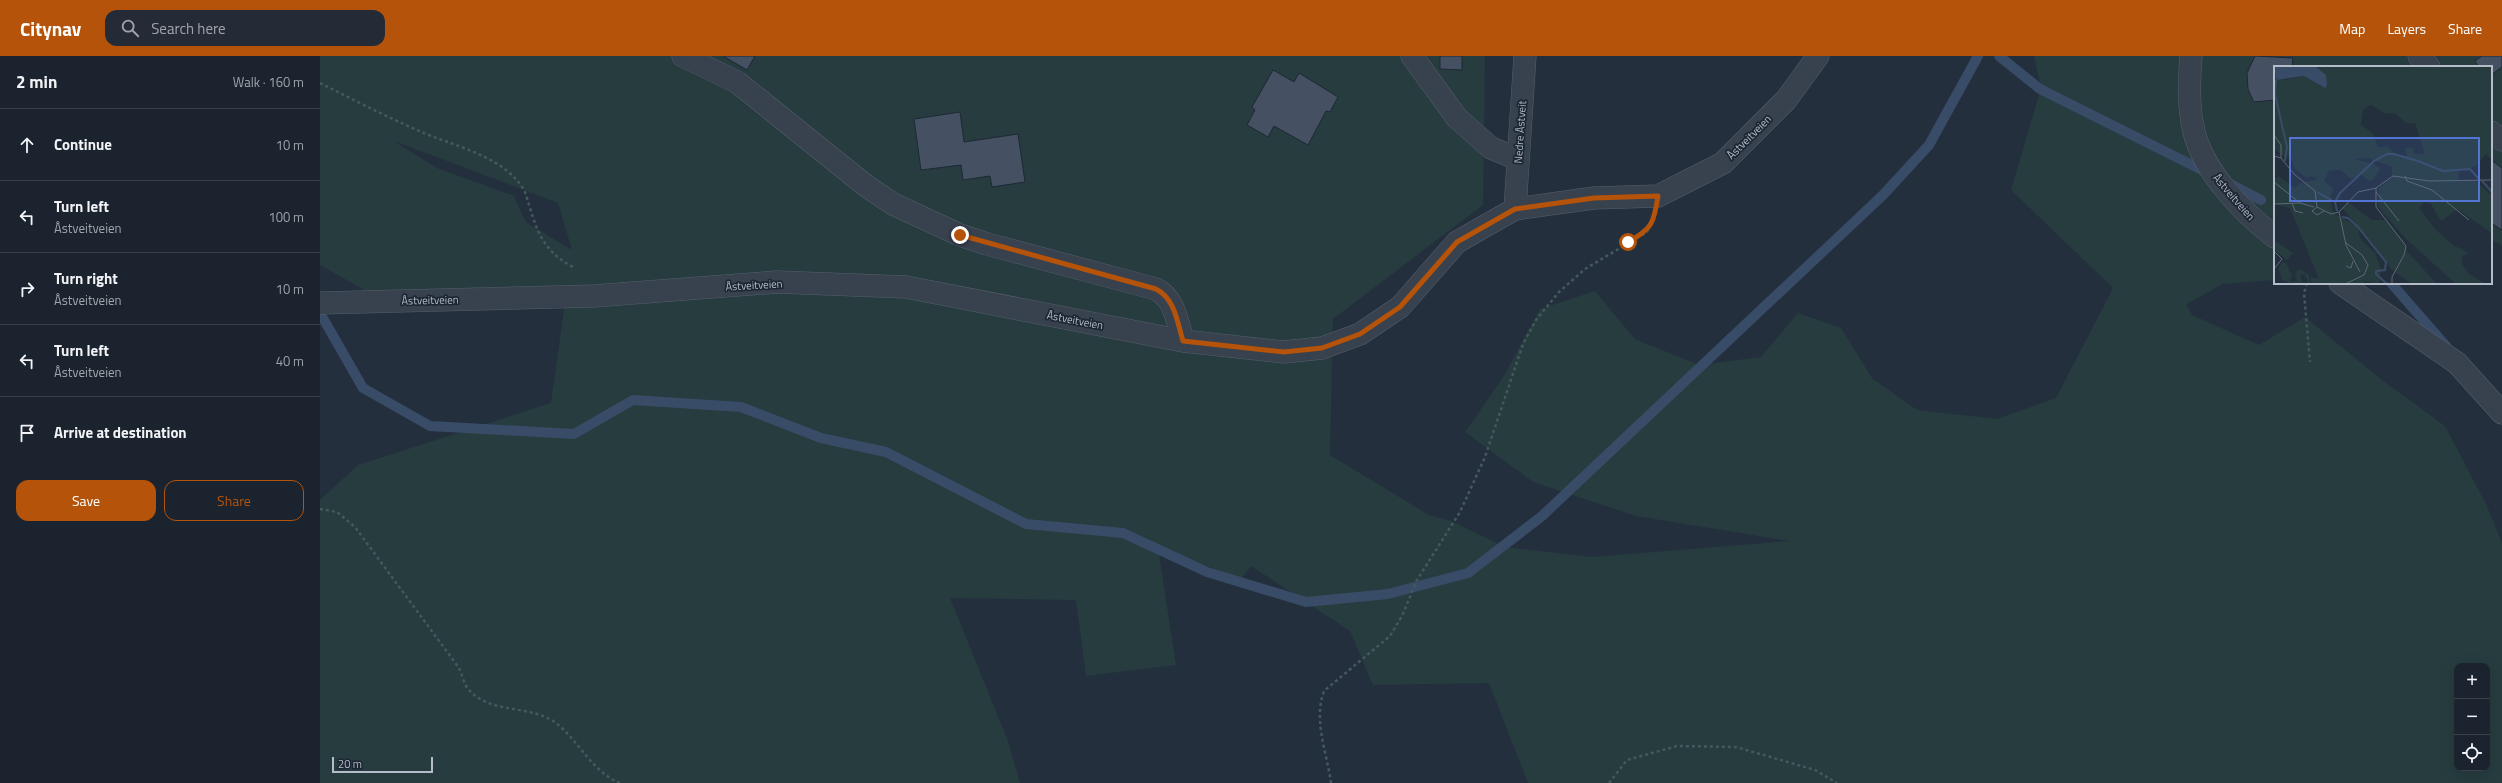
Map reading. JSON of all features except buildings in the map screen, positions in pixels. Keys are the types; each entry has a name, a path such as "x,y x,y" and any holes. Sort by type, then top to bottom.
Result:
{"street":[{"path":"683,56 737,82 865,185 893,204 960,235 987,244 1156,289 1166,294 1173,306 1183,341"},
{"path":"1412,56 1457,118 1491,148 1518,160"},
{"name":"Nedre Åstveit","path":"1515,209 1525,56"},
{"name":"Åstveitveien","path":"330,303 594,296 777,282 906,287 1183,341 1284,352 1322,348 1360,334 1400,307 1457,242 1515,209 1594,198 1658,196 1724,163 1786,100 1818,56"},
{"name":"Åstveitveien","path":"2191,56 2188,89 2194,133 2214,176 2254,221 2274,236"},
{"path":"2419,56 2427,66"},
{"path":"2492,133 2502,140"},
{"path":"2341,284 2457,363 2502,413"}],"path":[{"path":"320,83 418,131 489,160 513,176 525,192 541,240 554,256 591,276 594,296"},
{"path":"1331,783 1319,717 1324,691 1390,636 1398,622 1417,580 1460,512 1485,457 1523,344 1536,320 1559,292 1586,269 1647,232 1654,220 1658,196"},
{"path":"2307,284 2304,293 2310,362"},
{"path":"320,509 337,512 355,527 459,668 468,690 486,702 504,709 532,713 555,723 585,756 608,777 620,783"},
{"path":"1609,783 1627,760 1677,746 1736,747 1815,770 1837,783"}],"green space":[{"path":"320,56 1485,56 1483,205 1333,319 1330,455 1429,515 1451,521 1505,547 1593,557 1789,541 1636,516 1533,482 1465,432 1504,376 1540,309 1595,291 1635,339 1699,365 1761,357 1798,313 1841,328 1872,378 1917,410 1997,419 2056,398 2113,288 2011,190 2041,88 2034,56 2502,56 2502,246 2492,240 2492,66 2274,66 2274,280 2223,284 2186,304 2192,315 2259,345 2305,317 2382,380 2445,426 2486,504 2502,543 2502,783 1528,783 1489,683 1373,685 1350,631 1251,566 1241,579 1158,548 1176,665 1086,676 1076,600 950,598 1008,741 1020,783 320,783 320,500 358,465 551,403 566,296 373,295 320,265","holes":["394,141 558,203 572,250 526,222 514,196 437,168"]}],"waterway":[{"path":"320,313 363,388 430,426 574,434 633,400 741,407 821,438 886,452 1026,524 1123,533 1207,572 1306,602 1388,594 1468,573 1542,516 1883,195 1929,145 1978,56"},
{"path":"1999,56 2040,89 2210,174"},
{"path":"2228,183 2261,200"},
{"path":"2392,284 2446,346"}],"route":[{"path":"960,235 987,244 1156,289 1166,294 1173,306 1183,341 1284,352 1322,348 1360,334 1400,307 1457,242 1515,209 1594,198 1658,196 1654,220 1647,232 1628,242"}]}
